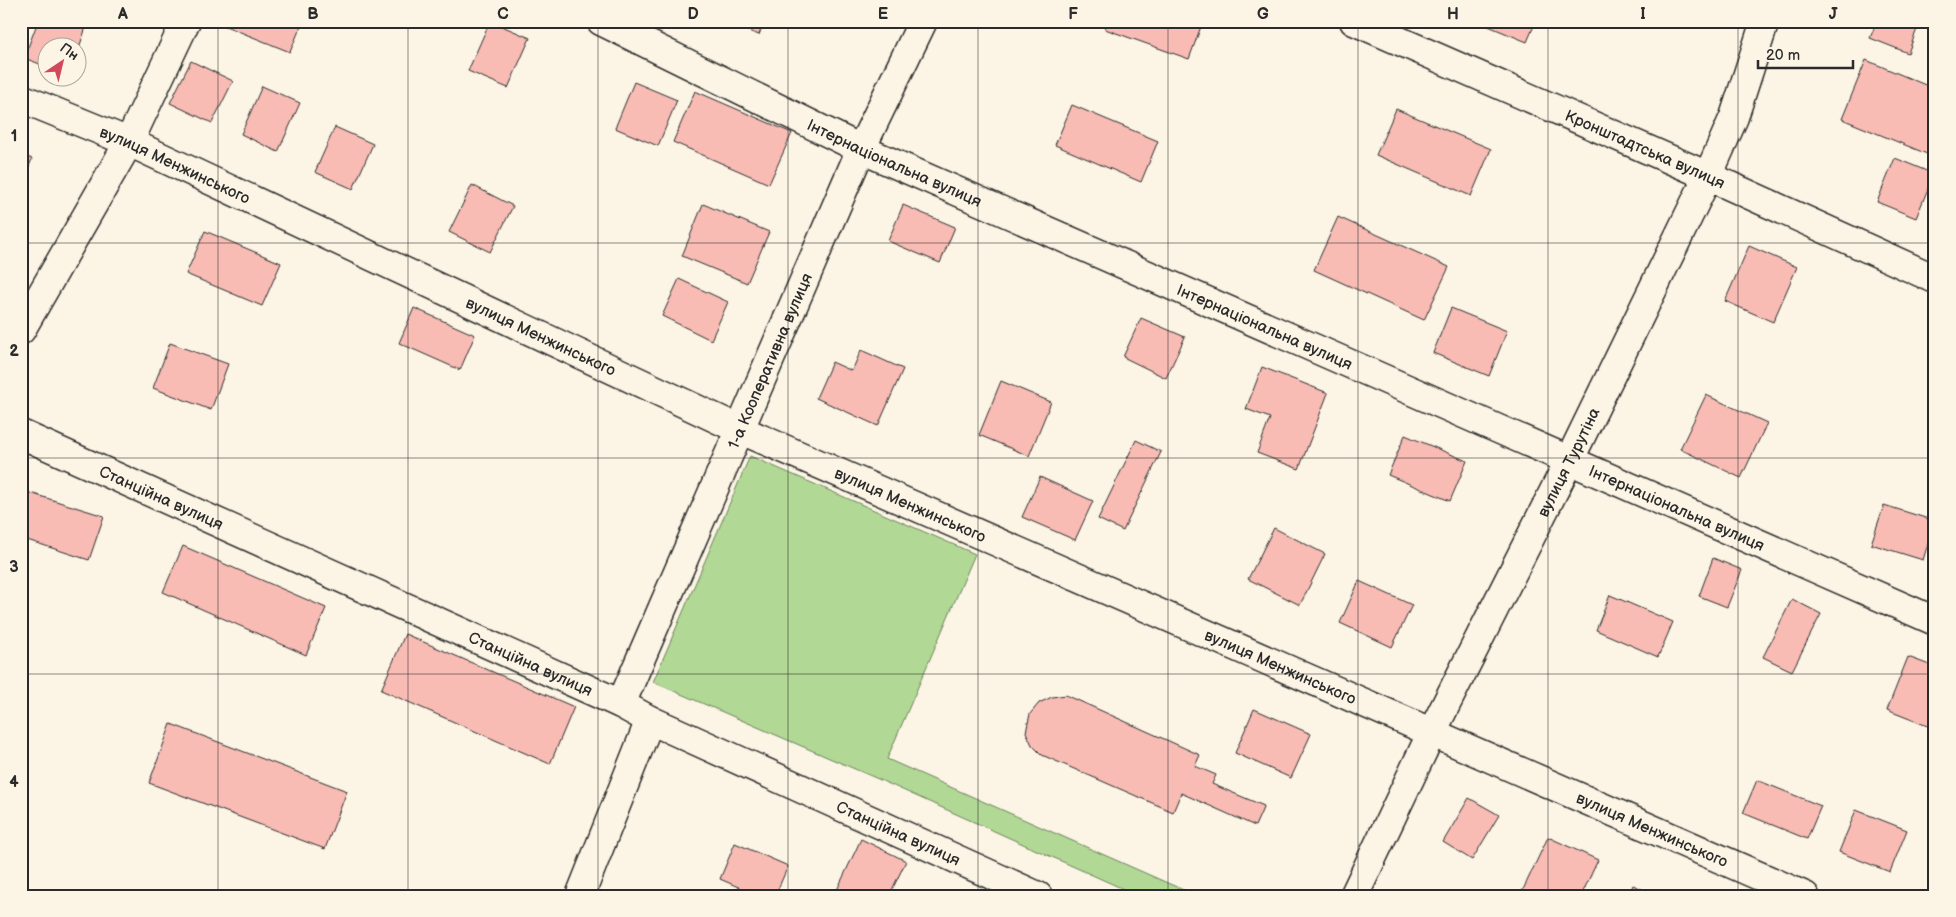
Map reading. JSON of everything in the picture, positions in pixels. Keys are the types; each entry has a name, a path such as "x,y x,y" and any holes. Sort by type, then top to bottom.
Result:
{"street":[{"path":"21,330 128,142 186,21"},
{"name":"Інтернаціональна вулиця","path":"601,21 861,148 1935,621"},
{"name":"1-а Кооперативна вулиця","path":"621,704 861,148 923,21"},
{"name":"Кронштадтська вулиця","path":"1354,21 1708,176 1935,279"},
{"name":"вулиця Турутіна","path":"1354,896 1432,732 1569,461 1708,176 1734,117 1765,21"},
{"name":"вулиця Менжинського","path":"21,98 128,142 740,430 1806,896"},
{"name":"Станційна вулиця","path":"21,434 621,704 650,720 1038,896"},
{"path":"580,896 650,720"}],"green space":[{"path":"750,456 975,554 887,759 1197,896 1139,896 878,779 653,682"}],"building":[{"path":"38,21 88,21 82,38 38,38 38,63 24,58"},
{"path":"213,21 303,21 290,52"},
{"path":"490,21 530,38 508,88 468,71"},
{"path":"721,21 764,21 759,35"},
{"path":"1108,21 1203,21 1189,59 1105,29"},
{"path":"1476,21 1536,21 1527,42"},
{"path":"1877,21 1920,21 1908,53 1870,38"},
{"path":"1866,60 1935,89 1935,136 1927,154 1842,119"},
{"path":"191,61 233,81 212,123 170,103"},
{"path":"634,82 677,100 658,146 615,128"},
{"path":"262,86 300,103 278,152 241,134"},
{"path":"695,91 792,133 769,184 673,142"},
{"path":"1072,105 1158,141 1141,182 1055,145"},
{"path":"1396,109 1491,149 1471,196 1376,155"},
{"path":"335,127 373,144 353,189 315,172"},
{"path":"21,154 32,159 21,186"},
{"path":"1895,158 1934,174 1916,218 1877,202"},
{"path":"472,185 513,206 490,252 449,232"},
{"path":"703,204 769,232 747,283 682,256"},
{"path":"903,205 955,227 940,263 888,241"},
{"path":"1338,217 1449,267 1424,320 1314,270"},
{"path":"205,231 281,263 262,306 186,274"},
{"path":"1749,246 1797,267 1773,322 1725,301"},
{"path":"679,279 728,302 711,340 662,316"},
{"path":"414,308 475,335 460,370 399,343"},
{"path":"1451,308 1507,331 1489,376 1433,353"},
{"path":"1141,318 1185,337 1166,378 1123,357"},
{"path":"170,343 228,364 211,410 153,388"},
{"path":"861,350 903,369 878,426 816,398 832,362 852,371"},
{"path":"1262,367 1328,393 1299,469 1257,453 1270,418 1246,409"},
{"path":"1001,381 1051,402 1029,456 979,435"},
{"path":"1935,383 1935,406 1926,402"},
{"path":"1706,395 1767,423 1741,478 1680,449"},
{"path":"1405,435 1467,461 1450,501 1388,475"},
{"path":"1136,440 1161,452 1123,531 1098,519"},
{"path":"1040,477 1093,501 1075,540 1022,517"},
{"path":"27,492 104,516 89,560 21,538 21,511"},
{"path":"1884,505 1935,521 1923,560 1871,544"},
{"path":"1274,528 1325,554 1300,605 1248,579"},
{"path":"183,546 326,608 306,655 163,592"},
{"path":"1713,558 1742,570 1727,607 1699,596"},
{"path":"1359,581 1412,605 1392,647 1340,623"},
{"path":"1610,595 1673,622 1658,657 1596,630"},
{"path":"1792,599 1821,614 1792,671 1763,657"},
{"path":"405,634 574,707 550,764 381,690"},
{"path":"1908,657 1935,667 1935,729 1887,710"},
{"path":"1066,695 1200,755 1195,766 1216,775 1212,784 1264,806 1255,826 1181,793 1173,812 1042,755 1032,745 1026,732 1030,714 1039,703 1052,697"},
{"path":"1254,709 1311,734 1291,778 1235,753"},
{"path":"171,724 347,791 325,849 149,783"},
{"path":"1757,780 1821,806 1807,839 1743,813"},
{"path":"1469,798 1499,815 1472,860 1443,842"},
{"path":"1856,810 1907,830 1890,872 1839,852"},
{"path":"1548,837 1598,860 1581,896 1520,896"},
{"path":"861,839 906,861 889,896 850,896 837,890"},
{"path":"735,843 788,866 775,896 759,896 720,879"},
{"path":"1633,885 1657,896 1628,896"}]}
